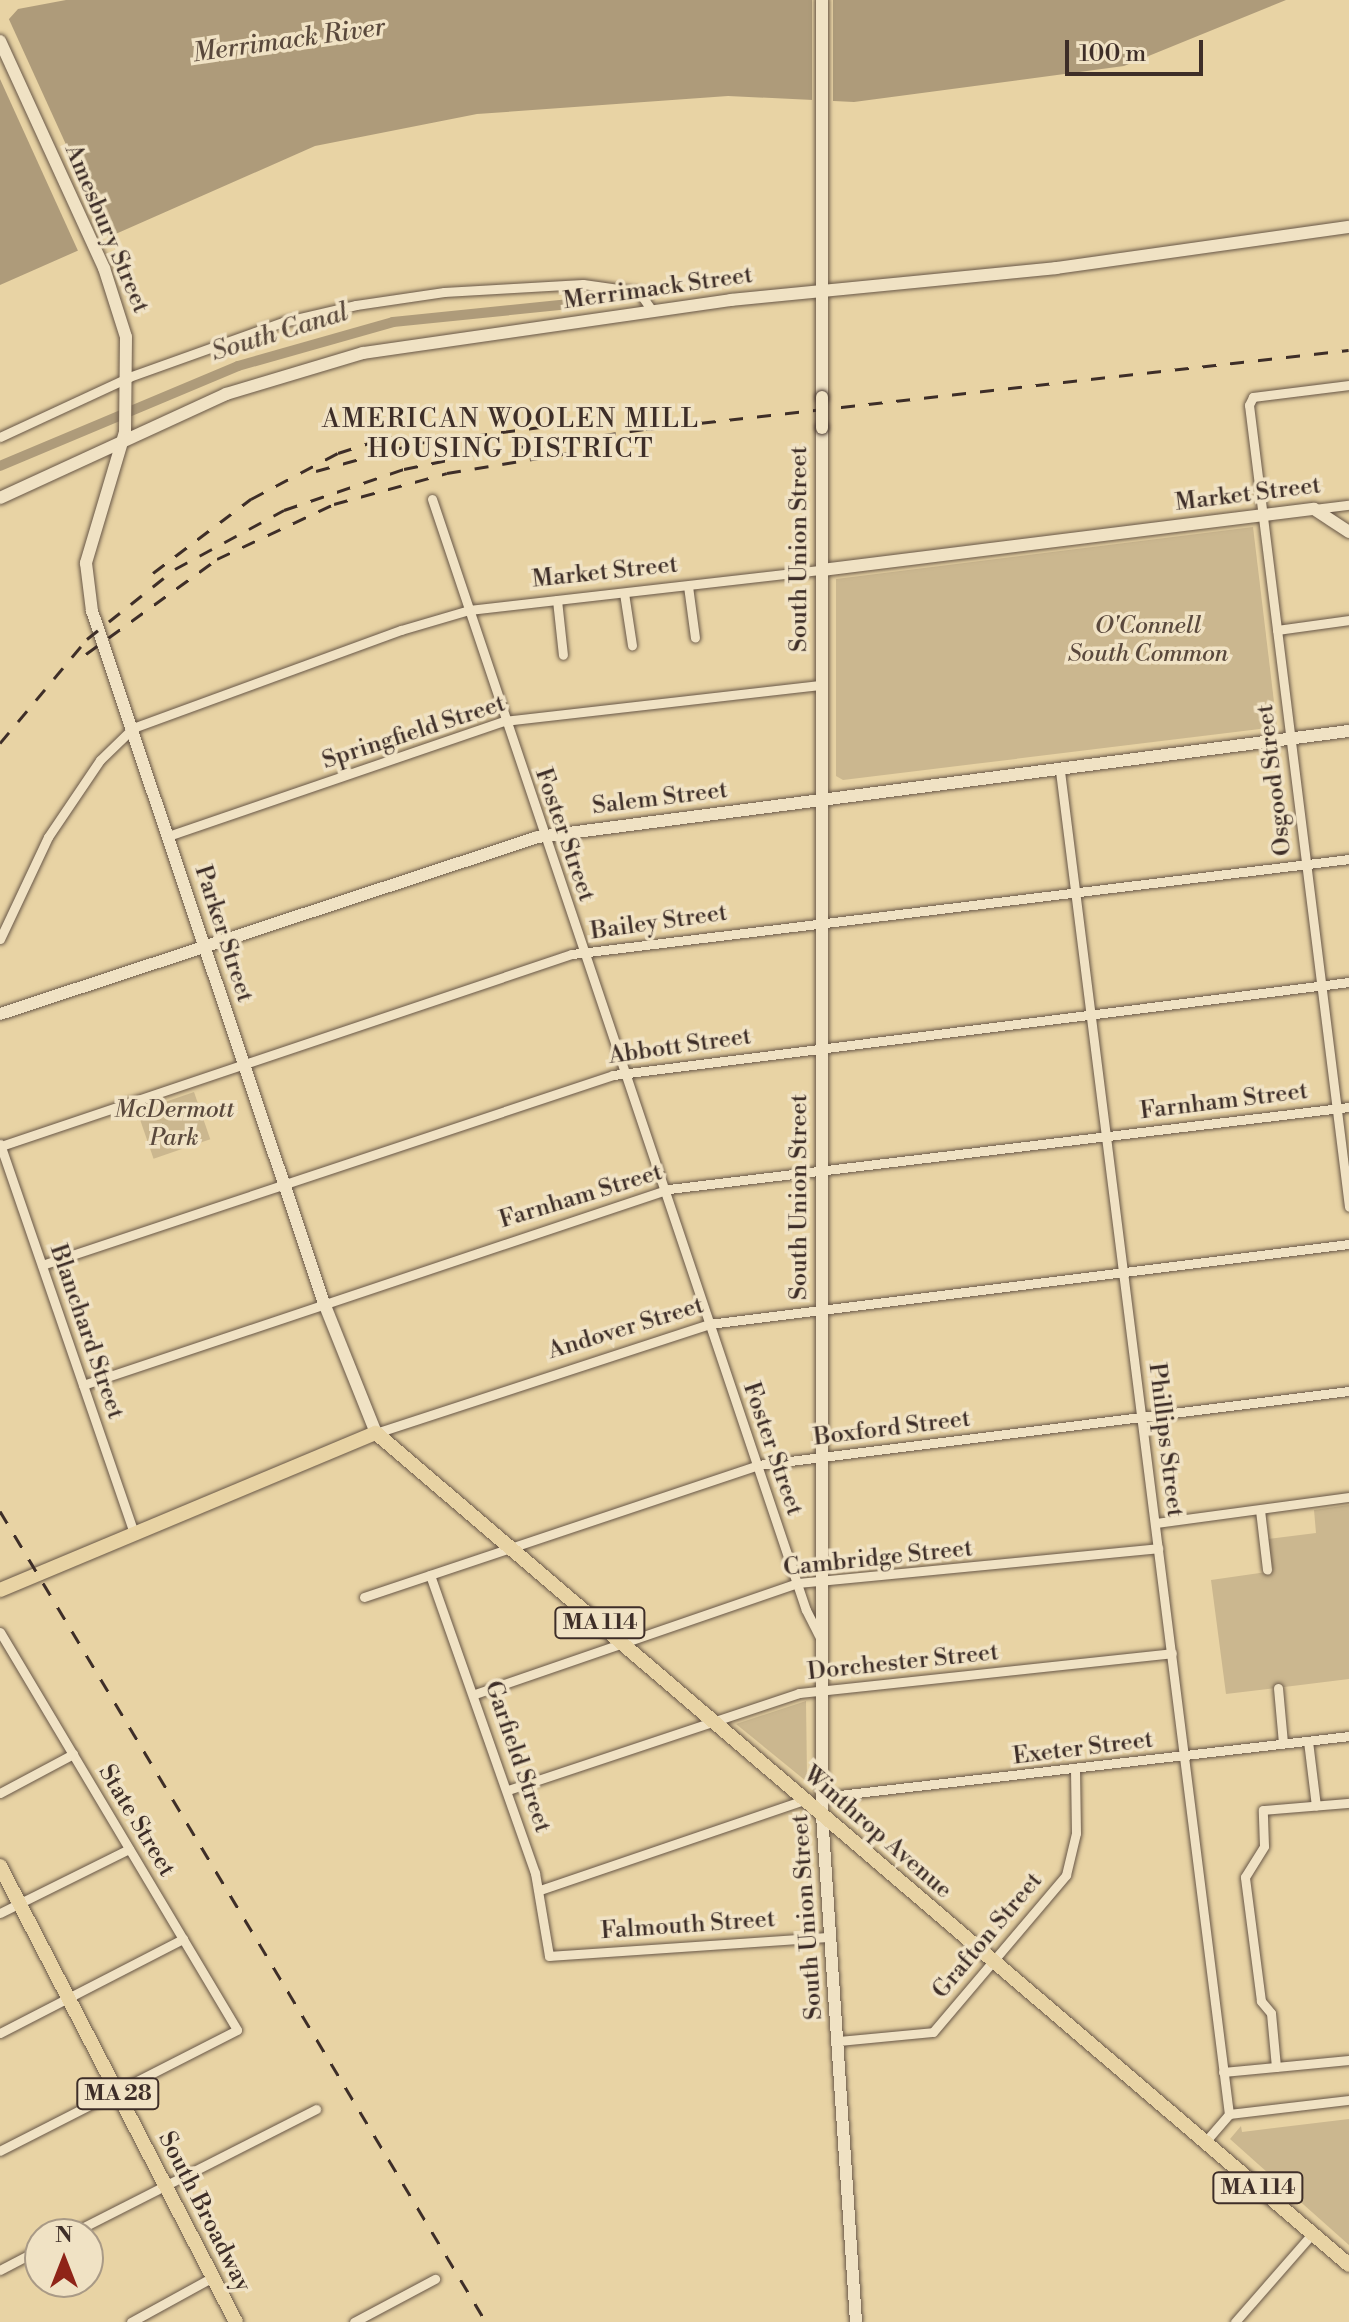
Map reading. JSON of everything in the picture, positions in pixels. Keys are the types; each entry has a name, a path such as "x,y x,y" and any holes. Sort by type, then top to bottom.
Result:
{"main road":[{"name":"South Union Street","path":"822,0 824,921 819,1171 823,1308 819,1636 822,1815 856,2322"},
{"name":"Amesbury Street","path":"0,41 104,268 124,327 129,382 124,438"},
{"name":"Merrimack Street","path":"0,498 124,438 226,394 312,365 425,342 823,291 1056,268 1349,227"},
{"name":"Parker Street","path":"124,438 93,526 86,580 92,611 324,1303 376,1433"},
{"name":"Market Street","path":"822,570 1314,509"},
{"path":"1314,509 1349,532"},
{"name":"Salem Street","path":"0,1014 544,836 1290,742 1349,731"},
{"name":"Andover Street","path":"0,1590 376,1433"},
{"name":"Winthrop Avenue","path":"376,1433 1349,2265"},
{"name":"South Broadway","path":"0,1866 236,2322"}],"street":[{"path":"0,437 283,322 444,292 513,286 621,287 639,292 653,312"},
{"name":"Osgood Street","path":"1349,385 1253,397 1249,405 1349,1207"},
{"name":"Foster Street","path":"432,499 623,1073 797,1583 819,1636"},
{"name":"Market Street","path":"1314,509 1349,505"},
{"name":"Market Street","path":"0,939 48,837 100,760 133,728 401,630 469,610 822,570"},
{"path":"688,586 695,638"},
{"path":"624,593 632,645"},
{"path":"557,600 563,655"},
{"path":"1277,630 1349,620"},
{"name":"Springfield Street","path":"168,836 504,721 822,685"},
{"name":"Phillips Street","path":"1060,771 1229,2114"},
{"name":"Bailey Street","path":"1,1144 585,953 824,921 1349,859"},
{"name":"Abbott Street","path":"42,1265 623,1073 1349,982"},
{"name":"Farnham Street","path":"83,1385 665,1190 1349,1107"},
{"name":"Blanchard Street","path":"1,1144 134,1534"},
{"name":"Andover Street","path":"376,1433 709,1324 1349,1244"},
{"name":"Boxford Street","path":"364,1597 758,1465 1349,1391"},
{"path":"1156,1523 1349,1497"},
{"path":"1260,1510 1267,1570"},
{"name":"Cambridge Street","path":"475,1694 797,1583 821,1584 1158,1548"},
{"name":"Garfield Street","path":"430,1575 475,1694 540,1890 549,1956"},
{"name":"State Street","path":"0,1632 237,2030 117,2092"},
{"name":"Dorchester Street","path":"508,1790 711,1720 821,1689 943,1681 1172,1653"},
{"path":"1278,1688 1283,1743"},
{"name":"Exeter Street","path":"822,1797 1349,1736"},
{"path":"1308,1741 1316,1806"},
{"path":"0,1793 73,1754"},
{"name":"Grafton Street","path":"838,2041 933,2032 1066,1875 1076,1833 1075,1770"},
{"path":"540,1890 804,1800"},
{"path":"1276,2067 1271,2013 1261,2001 1245,1877 1264,1846 1263,1810 1349,1803"},
{"path":"0,1913 129,1849"},
{"name":"Falmouth Street","path":"549,1956 830,1937"},
{"path":"0,2033 183,1939"},
{"path":"1223,2072 1349,2061"},
{"path":"0,2151 117,2092"},
{"path":"1205,2142 1229,2114 1349,2100"},
{"path":"101,2218 316,2109"},
{"path":"1235,2322 1312,2234"},
{"path":"0,2270 24,2257"},
{"path":"131,2322 213,2277"},
{"path":"354,2322 435,2279"}],"green space":[{"name":"O'Connell South Common","path":"1253,527 1277,727 843,780 836,776 836,579"},
{"name":"McDermott Park","path":"194,1092 210,1139 154,1159 137,1112"},
{"path":"1349,1505 1349,1679 1226,1694 1211,1580 1273,1571 1268,1539 1316,1533 1314,1510"},
{"path":"806,1701 807,1776 806,1781 736,1724"},
{"path":"1349,2119 1349,2245 1230,2139 1241,2126 1242,2132"}],"water":[{"name":"Merrimack River","path":"66,0 1286,0 1124,66 854,102 728,96 477,114 315,146 0,285 0,29 18,9"}],"pier":[{"path":"812,0 833,0 833,104 812,104"},
{"path":"7,15 109,239 79,253 0,79 0,23"}],"waterway":[{"name":"South Canal","path":"0,466 238,366 393,322 589,302"}],"railway":[{"path":"0,743 87,639 175,569 284,510 404,469 491,451 646,429 1349,350"},
{"path":"316,471 418,443 556,425"},
{"path":"153,573 251,499 338,453 391,436"},
{"path":"86,654 217,559 334,504 447,473 612,446"},
{"path":"0,1511 486,2322"}],"district":[{"name":"AMERICAN WOOLEN MILL HOUSING DISTRICT","path":"511,435"}]}
